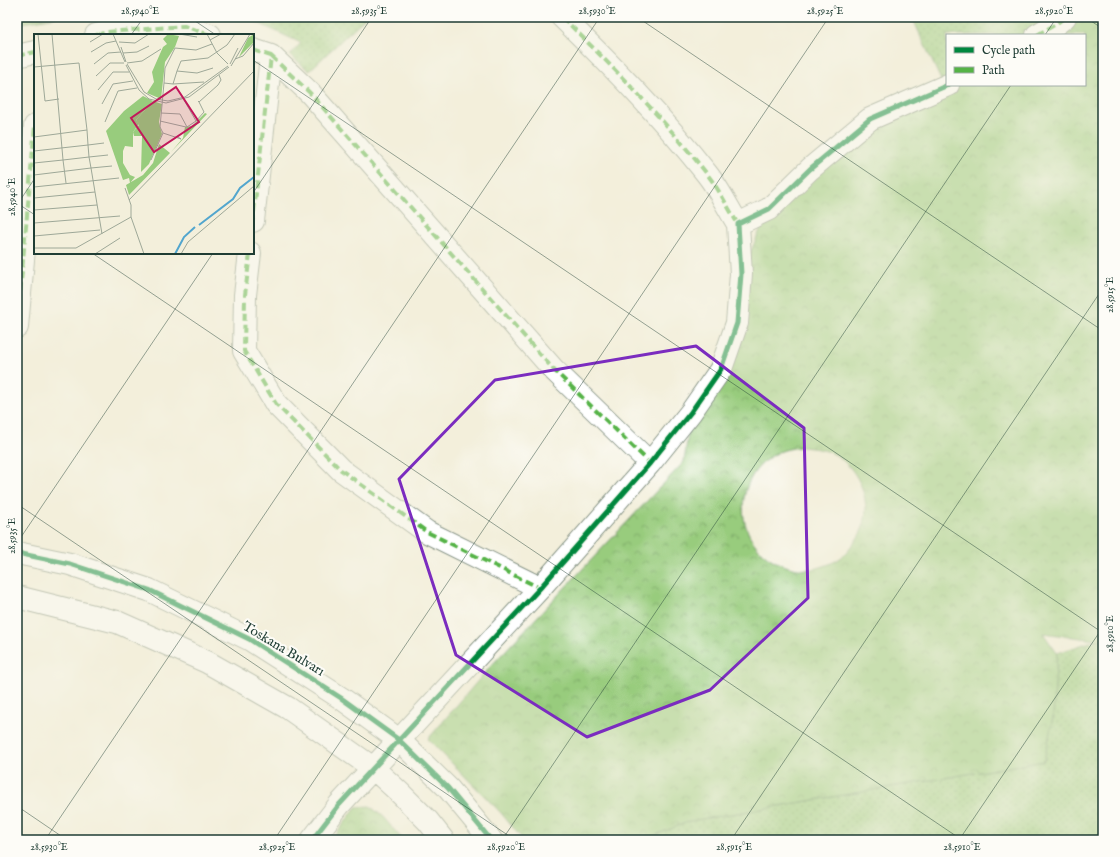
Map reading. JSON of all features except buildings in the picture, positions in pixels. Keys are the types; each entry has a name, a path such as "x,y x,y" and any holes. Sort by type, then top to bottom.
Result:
{"street":[{"path":"312,840 339,805 540,588 650,463 721,369 737,323 740,274 738,224 708,176 671,130 620,74 562,17"},
{"path":"1039,34 1065,17"},
{"path":"100,34 107,32 184,26 207,34"},
{"path":"17,56 34,52"},
{"path":"262,53 310,93 554,370 650,463"},
{"path":"254,202 262,53"},
{"path":"738,224 769,209 810,168 870,119 946,86"},
{"path":"17,327 34,137"},
{"path":"250,254 245,295 244,351 276,404 341,470 427,532 540,588"},
{"name":"Toskana Bulvarı","path":"17,553 70,564 148,590 250,639 341,698 399,740 448,788 491,840"},
{"path":"17,597 117,622 207,662 288,708 373,768 428,821 443,840"}],"highlighted area":[{"path":"696,346 804,428 808,598 710,690 587,737 456,655 399,479 495,380"}],"green space":[{"path":"17,17 56,17 17,24"},
{"path":"245,17 366,17 309,71 290,55 301,43"},
{"path":"912,17 1065,17 1039,34 946,34 946,86 944,87"},
{"path":"1065,17 1103,17 1103,638 1096,640 1043,633 1057,653 1053,717 1044,761 690,821 643,840 523,840 501,813 428,739 488,669 684,462 691,412 721,369 741,274 769,209 870,119 946,86 1086,86 1086,34 1039,34","holes":["801,447 828,451 843,460 850,467 860,482 866,509 862,530 848,551 838,560 816,568 797,569 788,567 766,556 754,543 746,528 743,511 745,494 751,478 762,464 777,453 792,448"]},
{"path":"1103,638 1103,840 643,840 690,821 1044,761 1053,717 1057,653"},
{"path":"370,806 383,817 403,840 332,840 356,807"}],"marked path":[{"path":"562,17 619,74 673,133 711,180 738,224"},
{"path":"1039,34 1065,17"},
{"path":"100,34 107,32 184,26 207,34"},
{"path":"254,50 271,56 254,212"},
{"path":"17,56 34,52"},
{"path":"271,56 310,93 554,370 650,463"},
{"path":"17,327 34,137"},
{"path":"250,254 245,295 244,351 276,404 341,470 427,532 540,588"}],"cycle path":[{"path":"312,840 339,805 540,588 650,463 691,412 721,369 737,323 741,274 738,224 769,209 810,169 870,119 946,86"},
{"path":"17,553 70,564 149,590 249,639 341,698 399,740 448,788 491,840"}]}
